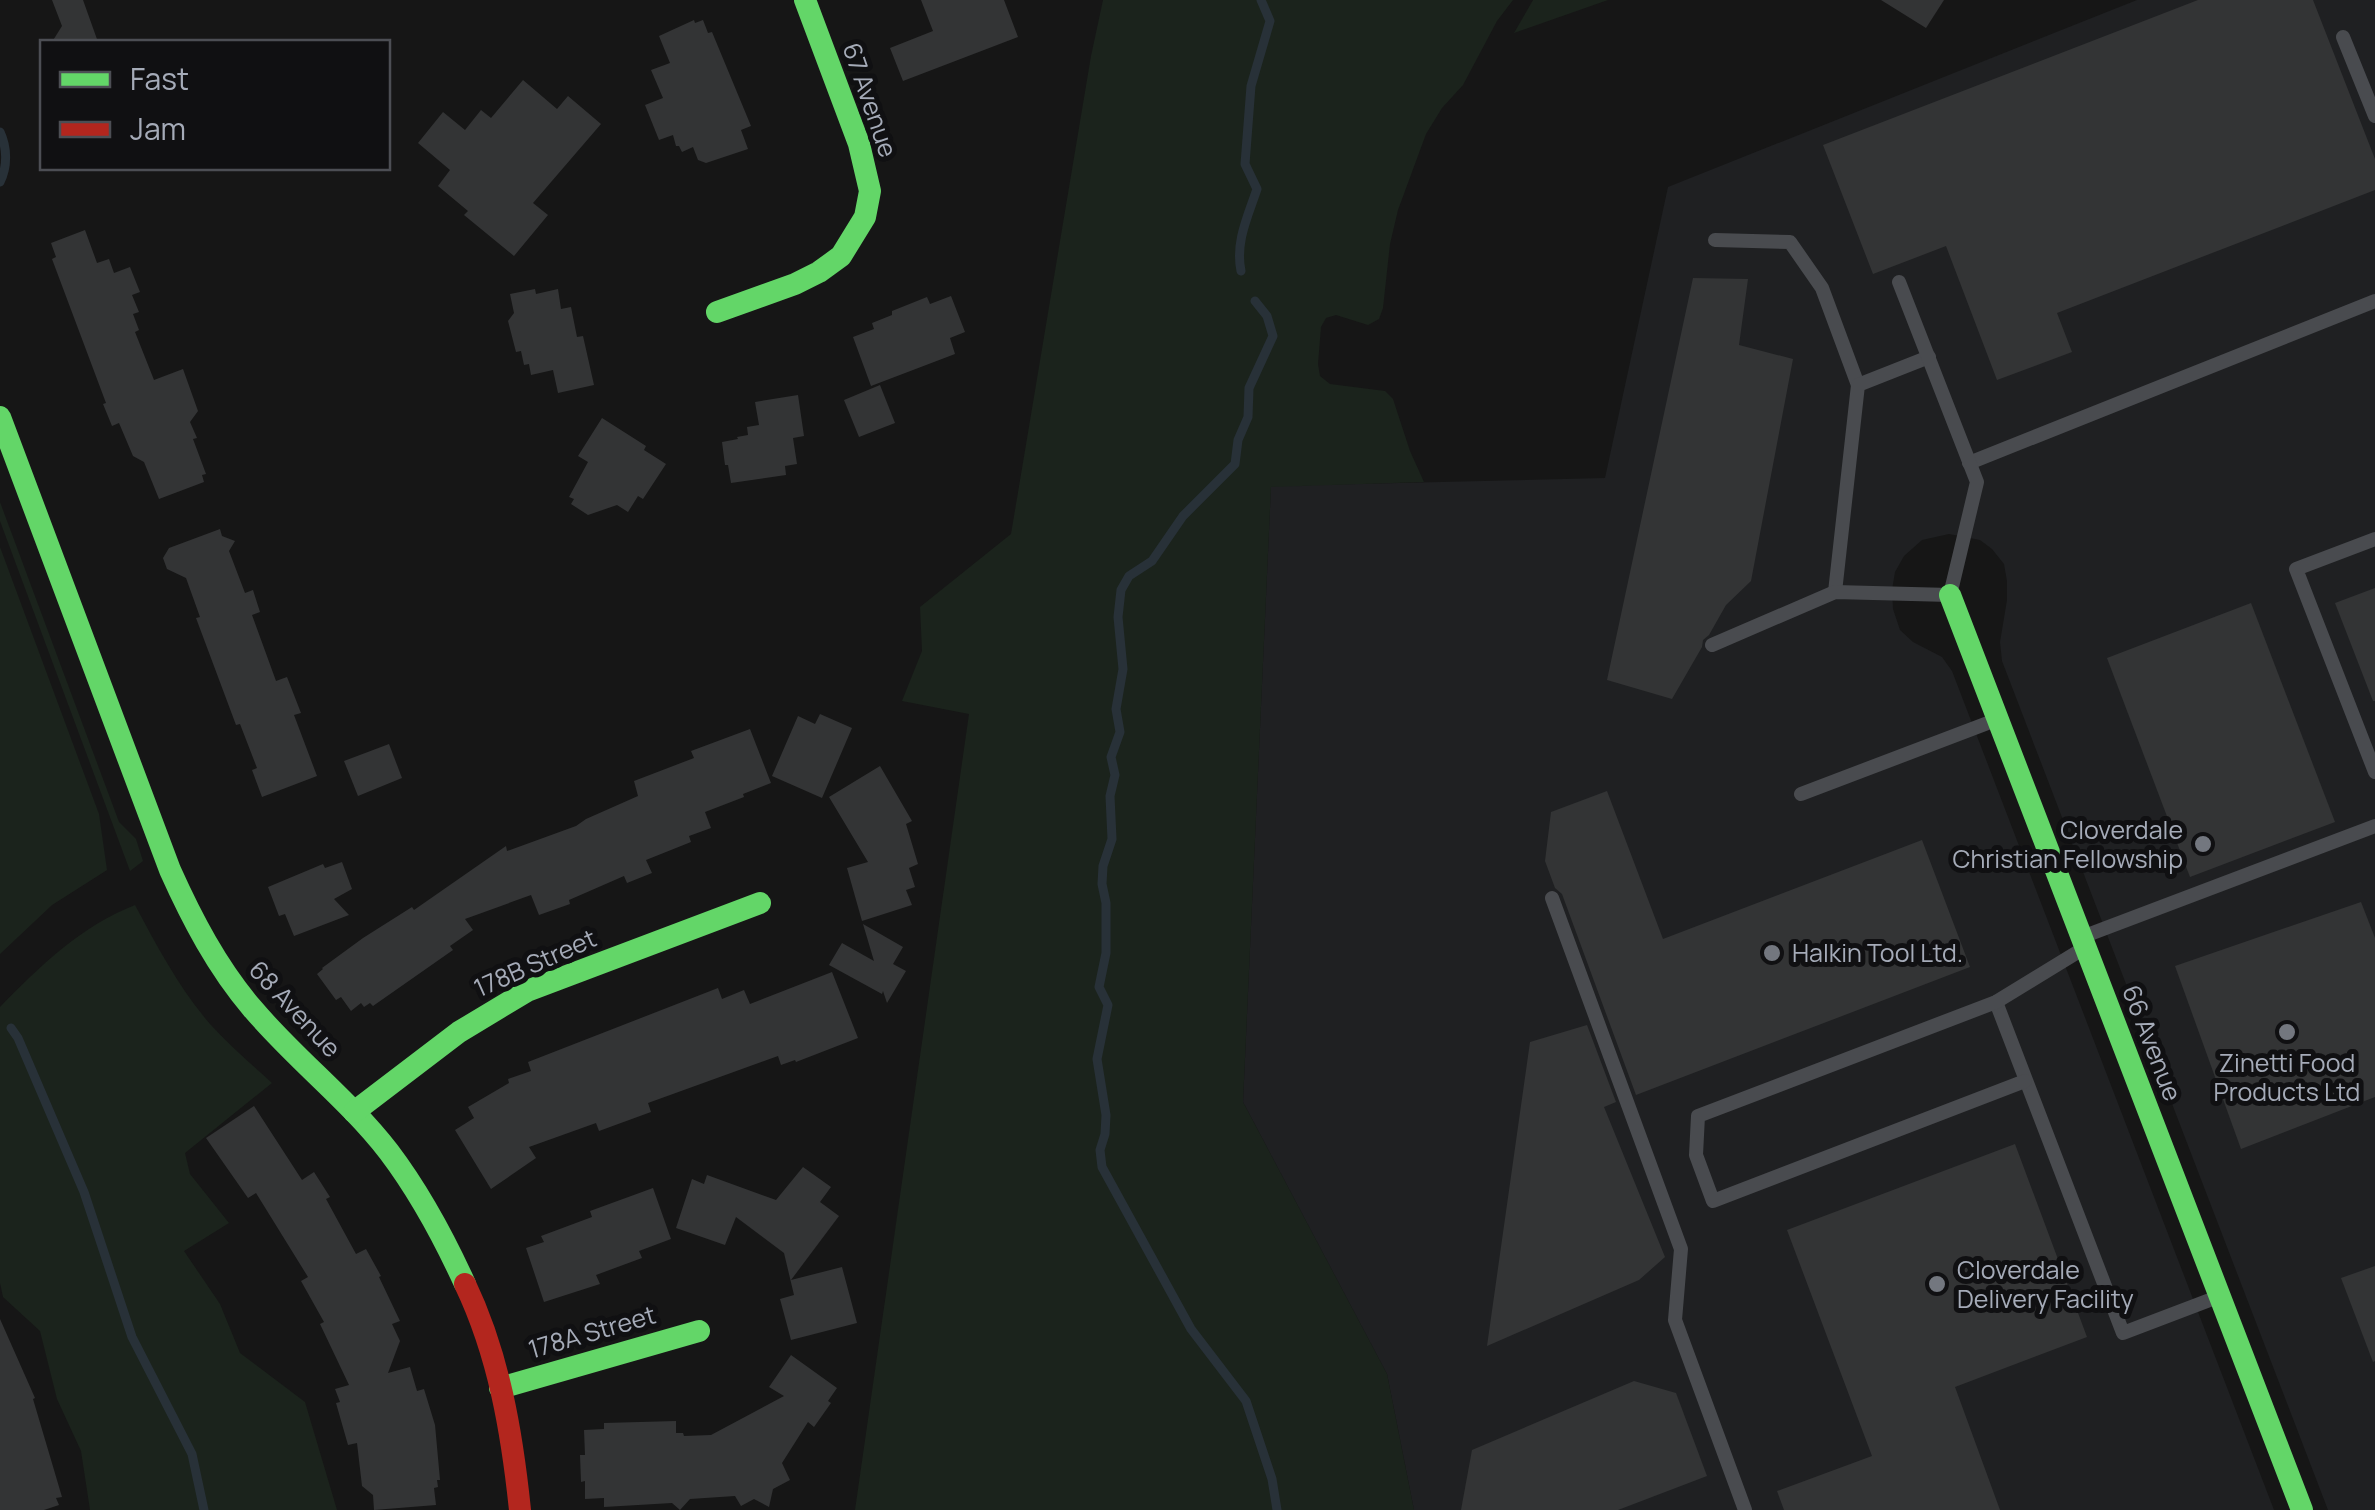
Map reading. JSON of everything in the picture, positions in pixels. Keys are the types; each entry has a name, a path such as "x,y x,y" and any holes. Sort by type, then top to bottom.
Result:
{"street":[{"name":"67 Avenue","path":"716,312 819,272 841,256 865,218 870,191 859,144 804,0"},
{"name":"68 Avenue","path":"0,417 164,852 193,919 232,984 253,1010 354,1112 409,1180 472,1298 488,1339 500,1388 520,1510"},
{"name":"66 Avenue","path":"1950,595 2302,1510"},
{"name":"178B Street","path":"354,1112 499,1005 760,903"},
{"name":"178A Street","path":"500,1388 698,1331"}],"lane":[{"path":"2343,37 2375,116"},
{"path":"1715,240 1790,242 1822,288 1858,385 1835,592"},
{"path":"1712,645 1835,592 1950,595 1977,482 1899,282"},
{"path":"1969,464 2375,301"},
{"path":"1858,385 1929,357"},
{"path":"2375,539 2296,570 2375,772"},
{"path":"1801,794 1998,719"},
{"path":"2026,1081 1713,1201 1696,1155 1698,1116 1996,1002 2084,942 2375,826"},
{"path":"1552,898 1681,1249 1675,1320 1745,1510"},
{"path":"1996,1002 2123,1333 2220,1296"}],"shaded area":[{"path":"1103,0 1513,0 1497,21 1463,85 1426,134 1398,210 1379,319 1368,325 1336,315 1326,318 1321,327 1320,376 1330,384 1385,391 1393,399 1424,482 1271,487 1243,1102 1387,1374 1414,1510 855,1510 969,714 902,701 922,651 920,607 1011,534"},
{"path":"1533,0 1608,0 1514,33"},
{"path":"2137,0 2375,0 2375,1510 2328,1510 2002,661 2000,642 2007,600 2004,564 1980,540 1949,534 1922,540 1904,556 1895,572 1893,609 1900,630 1913,642 1942,657 1952,671 2274,1510 1414,1510 1387,1374 1243,1102 1271,486 1605,478 1668,187"},
{"path":"0,502 119,822 136,839 143,861 130,871 0,521"},
{"path":"0,547 99,814 107,870 52,905 0,954"},
{"path":"135,905 199,1010 272,1083 185,1153 190,1174 229,1223 184,1251 220,1304 240,1353 305,1402 337,1510 90,1510 81,1451 57,1399 40,1331 3,1297 0,1007 79,936"}],"building":[{"path":"52,0 83,0 97,40 53,40 62,26"},
{"path":"921,0 1004,0 1018,37 903,81 890,48 933,31"},
{"path":"1881,0 1944,0 1926,28"},
{"path":"2198,0 2313,0 2375,159 2375,190 2057,313 2072,352 1997,380 1946,246 1873,274 1823,145"},
{"path":"694,20 703,20 708,33 712,32 751,126 741,130 748,149 706,163 698,160 693,147 682,152 673,135 659,140 645,105 663,98 651,70 670,63 659,36"},
{"path":"523,80 557,109 568,96 601,124 533,203 548,215 514,256 464,215 468,211 438,186 450,170 418,143 443,112 465,130 481,110 491,118"},
{"path":"85,230 97,263 109,259 114,273 130,267 140,292 132,295 139,312 133,314 139,330 135,332 154,380 183,369 198,411 190,422 206,474 202,475 204,482 159,499 144,462 133,456 119,423 112,426 52,259 56,257 51,243"},
{"path":"1693,278 1748,279 1739,345 1793,359 1751,581 1726,605 1672,699 1607,680"},
{"path":"535,289 536,294 558,289 561,309 571,307 577,337 583,336 594,385 558,393 553,370 531,375 521,351 516,352 508,321 514,313 510,294"},
{"path":"951,296 965,332 950,338 955,354 871,386 853,337 874,329 872,323 892,315 892,311 927,297 930,304"},
{"path":"880,385 895,423 859,437 844,400"},
{"path":"798,395 804,436 793,438 797,464 785,466 786,475 731,483 722,442 748,435 747,427 759,425 755,402"},
{"path":"602,418 666,464 643,499 638,496 628,512 617,505 588,515 571,504 574,499 569,497 588,462 578,456"},
{"path":"220,529 222,536 235,541 229,551 245,593 253,590 260,612 252,615 276,681 287,677 301,713 294,715 317,776 262,797 252,770 257,768 240,724 236,725 196,618 200,617 186,578 167,569 163,558 169,548"},
{"path":"2375,588 2375,701 2373,701 2335,603"},
{"path":"2251,603 2335,822 2190,877 2107,658"},
{"path":"820,714 852,728 822,798 772,776 798,716 815,724"},
{"path":"750,729 771,783 705,812 711,828 689,836 691,842 646,860 652,873 627,883 624,876 539,915 531,895 465,919 473,930 450,946 453,950 373,1006 370,1003 364,1007 361,1003 351,1011 341,997 336,1000 317,974 363,938 412,907 414,910 506,846 507,851 576,826 638,796 634,781 694,758 691,751"},
{"path":"389,744 402,778 358,796 344,761"},
{"path":"880,766 912,821 906,824 918,864 909,868 915,887 906,890 912,905 862,921 847,868 868,862 829,797"},
{"name":"Halkin Tool Ltd.","path":"1607,791 1663,939 1922,840 1970,967 1636,1095 1562,894 1555,888 1545,861 1551,812"},
{"path":"342,862 352,889 334,899 349,915 294,936 285,914 279,916 268,887 323,864 325,868"},
{"name":"Zinetti Food Products Ltd","path":"2361,902 2375,938 2375,1097 2241,1149 2175,966"},
{"path":"863,924 903,947 893,964 906,971 887,1003 883,991 882,994 829,965 842,943 874,961"},
{"path":"832,972 858,1038 796,1062 781,1065 778,1056 648,1103 651,1112 599,1131 596,1123 529,1147 536,1158 491,1189 455,1130 474,1118 468,1107 509,1083 508,1079 531,1071 528,1062 718,988 722,999 744,990 750,1004"},
{"path":"1587,1025 1616,1102 1604,1107 1665,1257 1639,1280 1487,1346 1530,1042"},
{"path":"254,1106 302,1180 314,1172 356,1254 366,1249 381,1276 400,1321 392,1324 400,1341 388,1373 410,1367 417,1391 424,1389 435,1425 440,1480 434,1488 436,1505 374,1510 373,1495 362,1486 357,1443 348,1445 336,1403 340,1402 335,1389 349,1385 320,1324 324,1322 301,1281 308,1277 256,1193 248,1198 206,1138"},
{"name":"Cloverdale Delivery Facility","path":"2015,1144 2087,1337 1955,1387 2000,1510 1784,1510 1777,1491 1872,1456 1787,1230"},
{"path":"803,1167 831,1187 820,1202 839,1216 791,1280 842,1267 857,1323 791,1340 780,1299 794,1295 784,1253 736,1217 725,1245 676,1228 692,1179 704,1184 707,1175 776,1200"},
{"path":"653,1188 671,1239 639,1251 642,1258 596,1275 600,1284 544,1302 526,1248 544,1242 541,1236 592,1217 590,1211"},
{"path":"2375,1266 2375,1361 2373,1362 2341,1278"},
{"path":"0,1319 35,1398 62,1497 56,1498 59,1505 44,1510 0,1510"},
{"path":"791,1355 837,1388 814,1427 808,1422 782,1463 790,1480 773,1489 769,1507 754,1499 741,1506 735,1496 690,1499 680,1510 672,1503 604,1507 604,1498 585,1499 580,1455 585,1455 584,1430 604,1429 604,1423 676,1421 676,1433 711,1435 784,1396 769,1387"},
{"path":"1634,1381 1676,1393 1707,1476 1618,1510 1461,1510 1472,1450"}],"waterway":[{"path":"1241,271 1241,239 1257,189 1245,164 1251,86 1270,21 1261,0"},
{"path":"0,132 6,157 0,182"},
{"path":"1255,301 1267,316 1273,336 1249,388 1248,417 1238,440 1235,464 1183,516 1152,561 1129,576 1121,590 1118,617 1123,669 1116,709 1120,732 1111,757 1115,775 1110,796 1112,839 1102,884 1106,953 1099,987 1108,1005 1097,1059 1106,1115 1100,1150 1102,1167 1191,1329 1246,1401 1272,1479 1277,1510"},
{"path":"11,1028 84,1192 132,1337 192,1454 204,1510"}],"traffic: fast":[{"path":"717,312 819,272 841,256 865,217 870,191 859,144 805,0"},
{"path":"0,417 170,870 196,924 252,1008 389,1152 431,1216 465,1284"},
{"path":"1950,595 2302,1510"},
{"path":"354,1112 459,1032 527,991 760,903"},
{"path":"500,1388 699,1331"}],"traffic: jam":[{"path":"465,1284 487,1338 502,1395 520,1510"}],"place":[{"name":"Cloverdale Christian Fellowship","path":"2203,844"},
{"name":"Halkin Tool Ltd.","path":"1772,953"},
{"name":"Zinetti Food Products Ltd","path":"2287,1032"},
{"name":"Cloverdale Delivery Facility","path":"1937,1284"}]}
